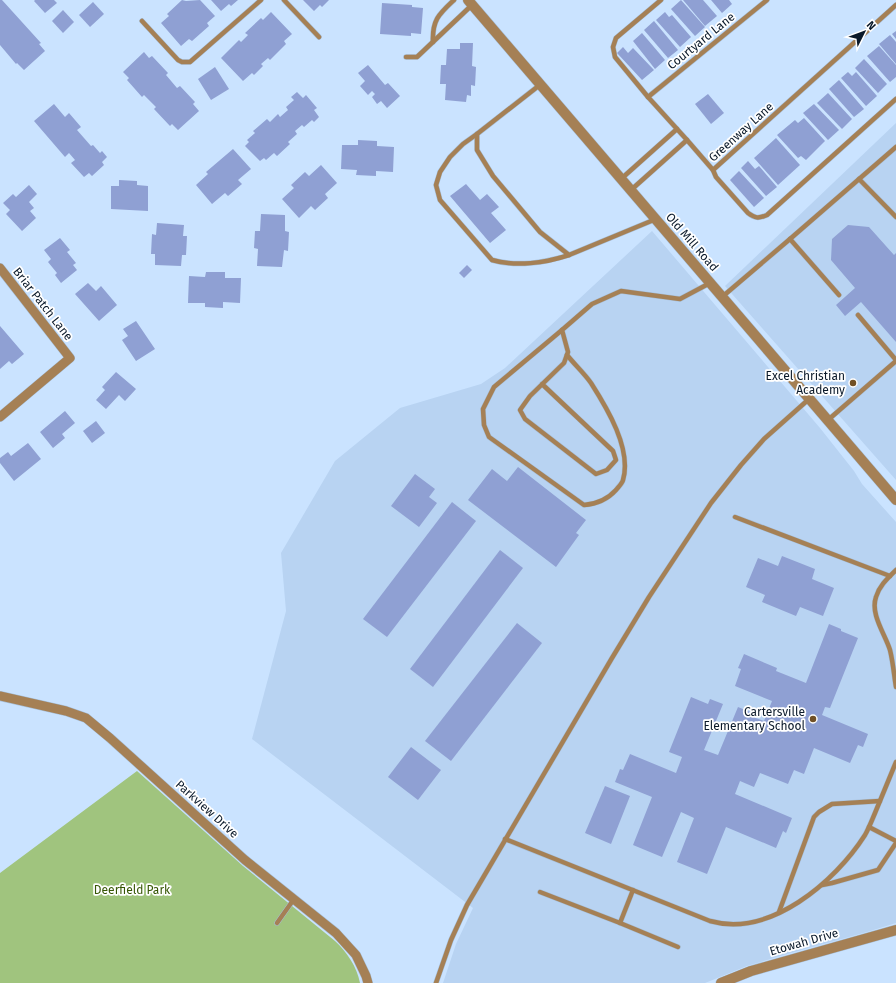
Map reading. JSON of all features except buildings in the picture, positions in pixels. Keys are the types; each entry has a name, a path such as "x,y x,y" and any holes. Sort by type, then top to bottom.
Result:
{"street":[{"name":"Old Mill Road","path":"470,2 896,500"},
{"name":"Briar Patch Lane","path":"0,268 70,358 0,417"},
{"name":"Parkview Drive","path":"0,696 66,711 86,718 245,860 336,933 351,948 362,965 368,983"},
{"name":"Etowah Drive","path":"721,983 751,971 896,930"}],"lane":[{"path":"142,21 178,60 182,62 190,62 261,0"},
{"path":"284,0 319,37"},
{"path":"433,42 433,31 437,18 454,0"},
{"path":"661,0 616,38 613,47 615,57 712,170"},
{"name":"Courtyard Lane","path":"648,97 767,0"},
{"path":"406,57 417,57 470,2"},
{"name":"Greenway Lane","path":"896,5 712,170 716,177 748,213 759,218 766,215 787,198 896,99"},
{"path":"541,84 463,144 450,157 440,172 436,185 440,200 492,260 505,264 523,264 558,259 656,220"},
{"path":"621,179 677,128"},
{"path":"477,134 477,150 493,176 540,232 569,255"},
{"path":"631,190 687,140"},
{"path":"722,297 896,147"},
{"path":"859,179 896,216"},
{"path":"790,239 839,295"},
{"path":"567,356 594,388 615,424 622,448 625,467 623,482 612,494 598,504 584,505 489,437 484,425 484,408 494,387 592,304 621,291 680,299 710,282"},
{"path":"828,420 896,360 858,315"},
{"path":"542,384 613,451 616,460 607,470 596,474 525,419 520,410 530,396 542,384 564,363 568,352 562,330"},
{"path":"436,983 461,916 649,597 711,503 741,464 764,439 809,399"},
{"path":"735,517 890,576"},
{"path":"896,570 881,586 875,598 874,604 894,663 896,687"},
{"path":"505,839 710,921 729,925 758,921 779,912 810,895 838,871 866,834 896,762"},
{"path":"779,912 814,817 818,812 832,804 880,800"},
{"path":"821,885 832,884 878,870 896,842 869,828"},
{"path":"620,923 633,890"},
{"path":"540,892 678,947"},
{"path":"277,923 294,899"}],"shaded area":[{"name":"Excel Christian Academy","path":"896,123 896,480 725,286"},
{"path":"652,231 820,428 854,471 862,484 896,522 896,923 747,966 705,983 443,983 456,944 473,908 252,739 286,611 281,553 335,461 400,408 481,384 505,368"}],"green space":[{"name":"Deerfield Park","path":"137,771 243,866 335,941 351,960 357,971 360,983 0,983 0,873"}],"place":[{"name":"Excel Christian Academy","path":"853,383"},
{"name":"Cartersville Elementary School","path":"813,719"}]}
